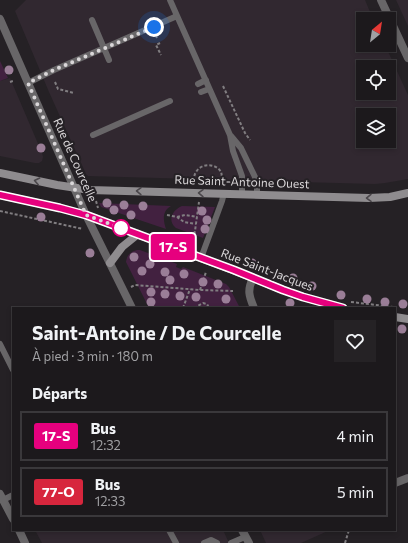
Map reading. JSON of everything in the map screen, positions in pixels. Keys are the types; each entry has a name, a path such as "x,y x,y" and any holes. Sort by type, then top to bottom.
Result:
{"main road":[{"path":"0,173 75,188"},
{"name":"Rue Saint-Antoine Ouest","path":"75,188 90,190 369,198 390,197 408,193"},
{"name":"Rue Saint-Jacques","path":"0,195 86,215 303,297 339,307"},
{"path":"110,263 122,247 138,234"},
{"path":"396,317 408,319"}],"street":[{"path":"381,0 408,58"},
{"name":"Rue de Courcelle","path":"0,19 86,215 132,307"},
{"path":"253,278 249,291 254,307"},
{"path":"396,484 408,478"},
{"path":"2,497 12,517"},
{"path":"19,531 25,543"}],"lane":[{"path":"170,0 230,135 233,151 242,176 242,194"},
{"path":"28,83 177,16"},
{"path":"92,20 109,60"},
{"path":"198,84 206,80"},
{"path":"201,92 209,89"},
{"path":"93,136 170,101"},
{"path":"230,135 241,148 257,183 257,194"},
{"path":"201,258 224,193"},
{"path":"0,344 12,368"},
{"path":"2,497 12,495"},
{"path":"170,531 176,543"},
{"path":"231,543 245,537"},
{"path":"204,543 211,540 217,543"}],"path":[{"path":"160,43 156,45 160,55"},
{"path":"55,82 58,89 74,93"},
{"path":"223,86 240,123 250,140"},
{"path":"235,125 240,123"},
{"path":"194,181 195,173 199,168 206,165 214,166 219,170 221,173 222,182"},
{"name":"Rue de Courcelle","path":"96,201 98,208"},
{"path":"192,244 199,204"},
{"path":"0,210 76,228"},
{"path":"166,215 177,217 185,215 197,217"},
{"path":"177,217 184,222 196,224"},
{"path":"200,290 206,272"},
{"path":"135,285 233,291"},
{"path":"183,307 190,289"},
{"path":"196,307 203,303 207,304 208,307"},
{"path":"345,543 349,531"}],"shaded area":[{"path":"26,0 365,0 370,12 356,12 356,52 388,52 392,60 356,60 356,100 396,100 396,69 408,95 408,179 375,184 88,176 49,92 15,11"},
{"path":"396,0 408,0 408,26"},
{"path":"0,61 8,78 0,81"},
{"path":"10,78 42,153 42,161 39,163 0,156 0,81"},
{"path":"99,203 171,206 166,210 164,216 166,229 101,207"},
{"path":"182,206 215,207 203,238 176,228 173,225 171,219 173,213"},
{"path":"140,250 177,264 176,267 181,269 183,267 226,284 239,307 148,307 126,262 127,257 132,252"},
{"path":"36,531 223,531 229,543 42,543"},
{"path":"260,531 328,531 301,543 266,543"}],"bus line":[{"name":"17-S","path":"0,195 86,215 234,270 268,285 339,307"}],"route":[{"path":"121,228 86,215 28,83 54,70 154,27"}]}
